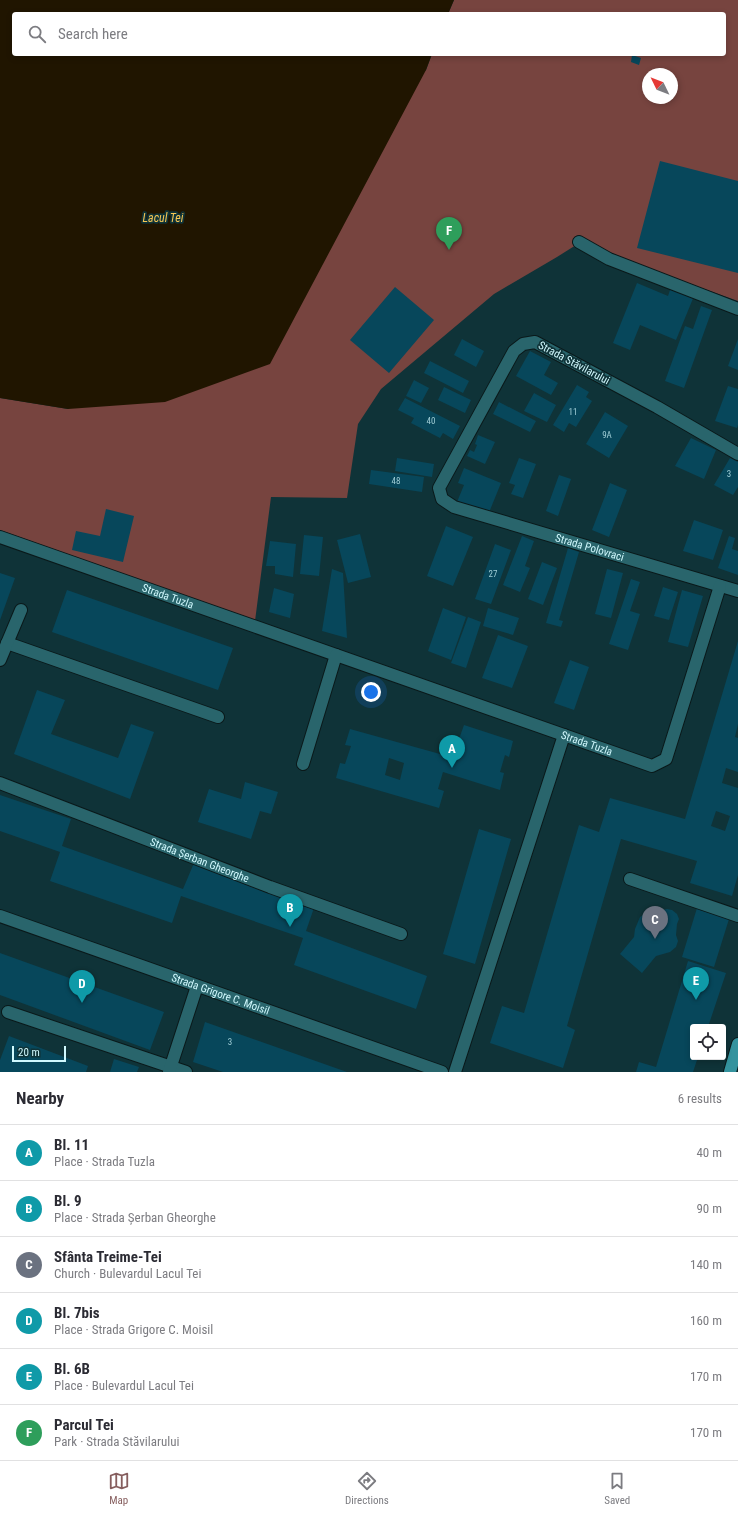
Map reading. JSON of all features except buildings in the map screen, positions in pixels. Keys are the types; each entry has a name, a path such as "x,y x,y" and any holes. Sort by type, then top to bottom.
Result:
{"main road":[{"path":"730,1072 738,1044"}],"street":[{"path":"579,242 609,260 738,308"},
{"name":"Strada Stăvilarului","path":"442,500 440,488 514,351 523,344 534,342 657,406 738,454"},
{"name":"Strada Polovraci","path":"442,500 454,507 738,591"},
{"name":"Strada Tuzla","path":"0,537 652,766 666,760 720,586"},
{"path":"0,660 21,610"},
{"path":"8,642 218,717"},
{"path":"303,764 336,655"},
{"path":"455,1072 564,735"},
{"name":"Strada Șerban Gheorghe","path":"0,783 270,888 401,934"},
{"path":"630,879 738,916"},
{"name":"Strada Grigore C. Moisil","path":"0,916 442,1072"},
{"path":"170,1069 197,986"},
{"path":"8,1012 170,1069 186,1072"}],"shaded area":[{"path":"454,0 738,0 738,301 640,266 584,240 494,294 381,389 358,424 347,498 271,497 255,621 0,530 0,398 68,409 426,70 431,56 726,56 726,12 449,12"}],"water":[{"name":"Lacul Tei","path":"0,0 454,0 449,12 12,12 12,56 431,56 426,70 270,364 165,402 68,409 0,398"}],"place":[{"name":"Parcul Tei","path":"449,250"},
{"name":"Bl. 11","path":"452,768"},
{"name":"Bl. 9","path":"290,927"},
{"name":"Sfânta Treime-Tei","path":"655,939"},
{"name":"Bl. 6B","path":"696,1000"},
{"name":"Bl. 7bis","path":"82,1003"}]}
